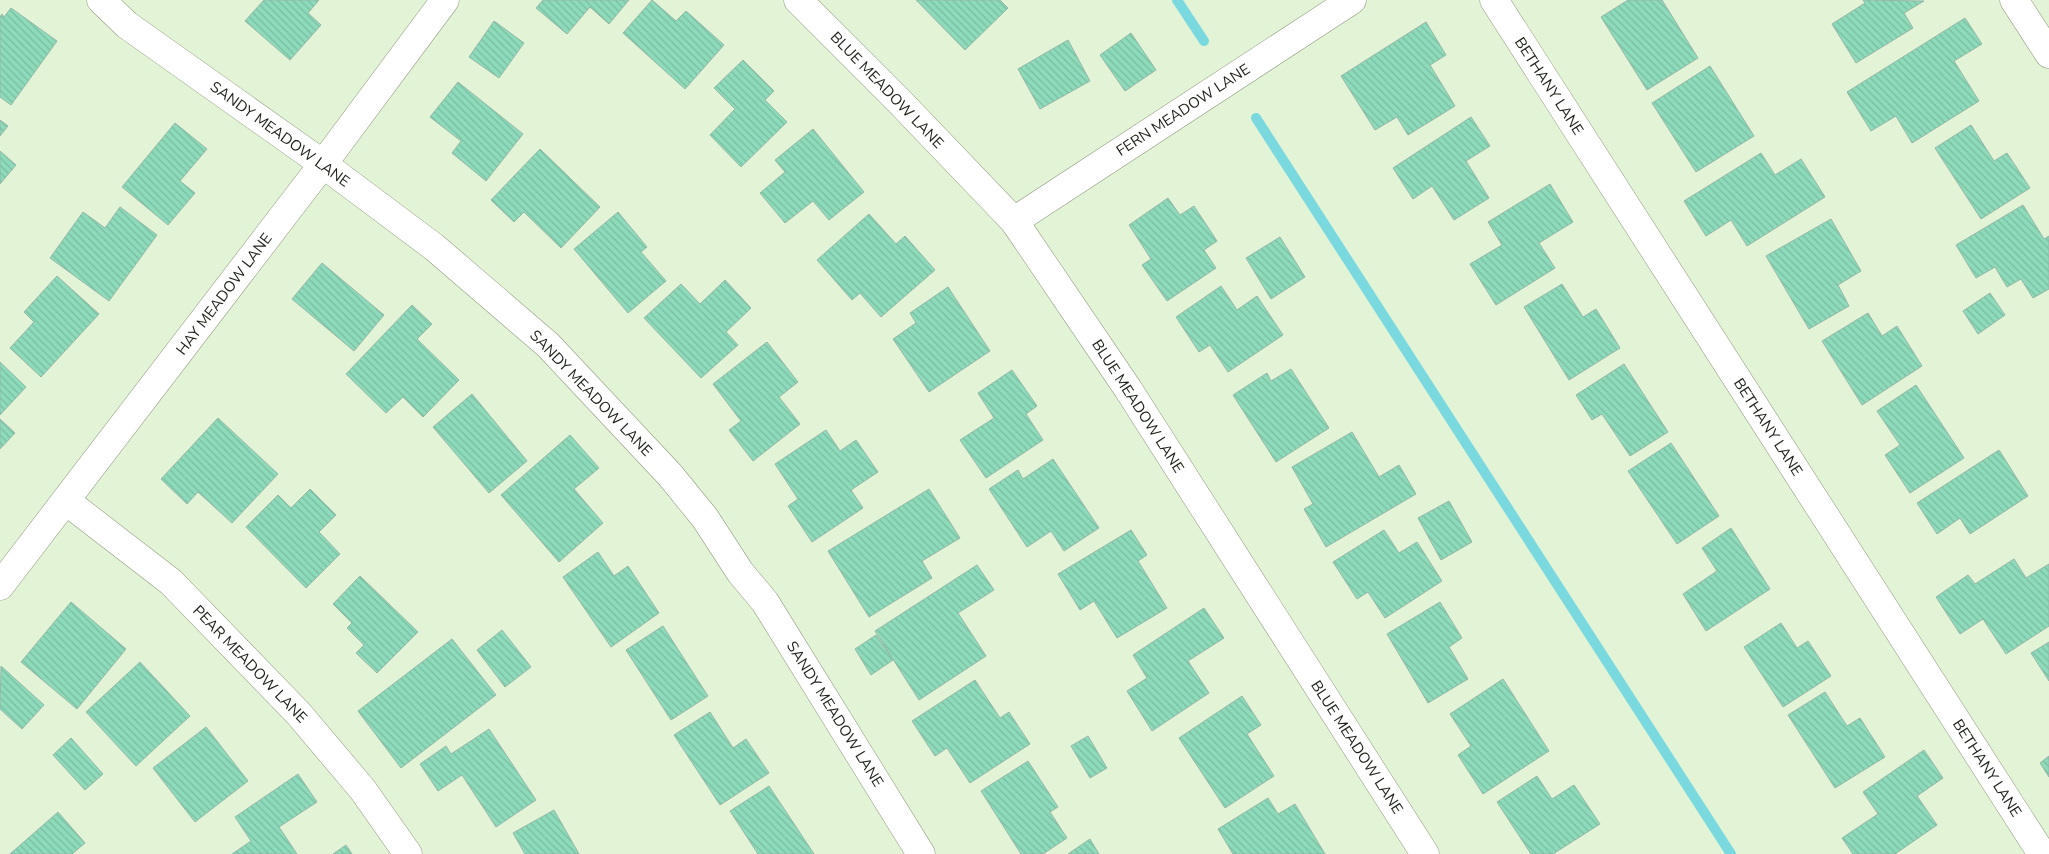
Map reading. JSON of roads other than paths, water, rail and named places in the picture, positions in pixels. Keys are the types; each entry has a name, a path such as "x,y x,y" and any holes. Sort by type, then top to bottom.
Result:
{"street":[{"name":"SANDY MEADOW LANE","path":"101,0 127,26 323,164 434,247 548,345 670,475 705,518 740,572 765,602 921,854"},
{"name":"HAY MEADOW LANE","path":"0,586 323,164 445,0"},
{"name":"BLUE MEADOW LANE","path":"798,0 1014,221 1128,389 1425,854"},
{"name":"FERN MEADOW LANE","path":"1014,221 1352,0"},
{"name":"BETHANY LANE","path":"1494,0 2042,854"},
{"path":"2014,0 2049,54"},
{"name":"PEAR MEADOW LANE","path":"66,501 171,582 285,699 363,790 408,854"}],"waterway":[{"path":"1177,0 1204,41"},
{"path":"1256,118 1731,854"}]}
